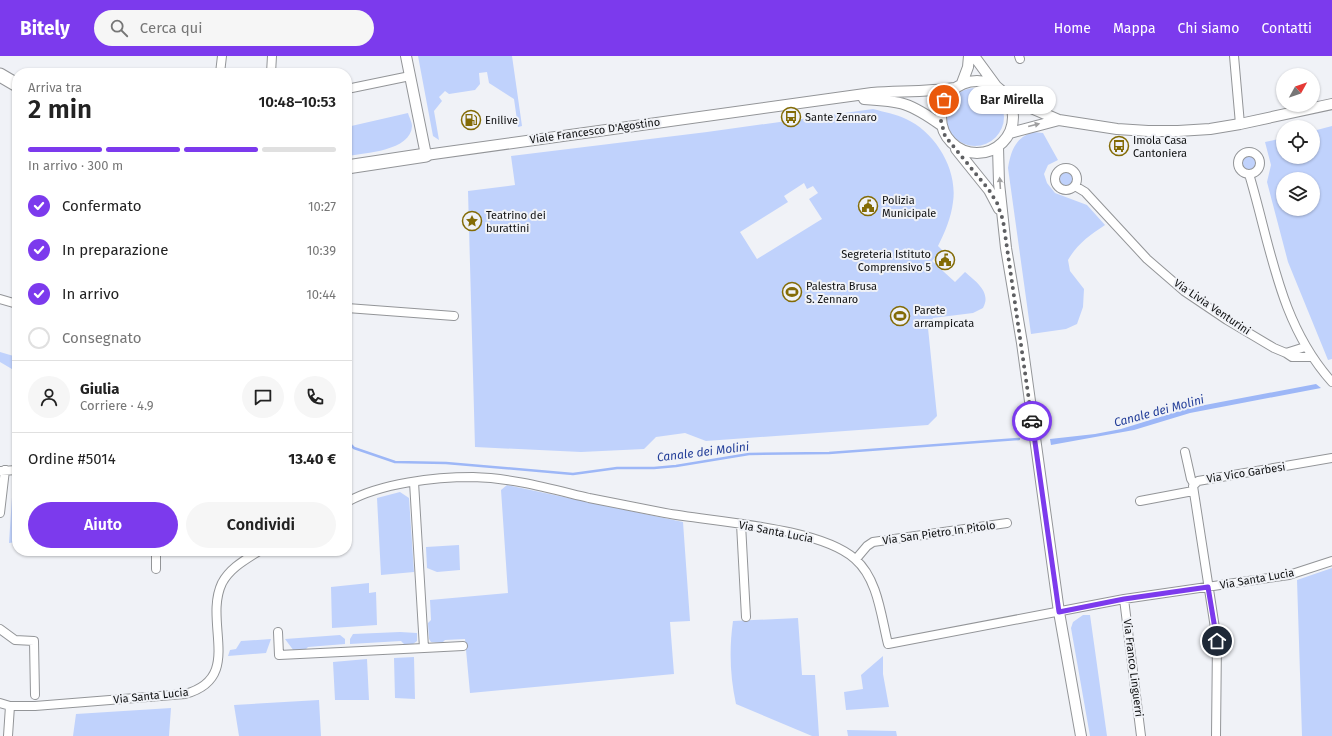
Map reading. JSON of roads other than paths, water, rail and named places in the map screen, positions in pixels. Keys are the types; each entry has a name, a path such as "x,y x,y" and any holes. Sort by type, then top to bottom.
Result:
{"main road":[{"path":"0,75 12,82"},
{"name":"Viale Francesco D'Agostino","path":"352,166 426,154"}],"street":[{"path":"221,68 222,56"},
{"path":"271,68 272,56"},
{"path":"406,56 426,154"},
{"path":"941,125 941,108 948,93 958,85 968,67 969,56"},
{"path":"974,56 996,86"},
{"path":"1234,56 1240,124"},
{"path":"352,88 410,76"},
{"name":"Viale Francesco D'Agostino","path":"426,154 872,93 931,91 979,80 996,86 1008,98 1058,120 1117,129 1178,131 1240,124 1332,104"},
{"path":"903,91 908,104"},
{"name":"Viale Francesco D'Agostino","path":"844,98 887,100 908,104 941,125 945,136 989,190 997,203 1003,220"},
{"path":"952,144 967,152 975,154 991,151 998,147 1010,133 1013,115 1008,98"},
{"name":"Viale Francesco D'Agostino","path":"1010,133 1058,120"},
{"path":"998,147 1003,220 1059,612 1081,736"},
{"path":"1249,174 1270,259 1305,347 1332,382"},
{"name":"Via Livia Venturini","path":"1075,186 1085,192 1147,259 1184,291 1227,320 1274,348 1292,357 1312,357"},
{"path":"0,299 12,303"},
{"path":"352,308 454,316"},
{"path":"1286,353 1305,347"},
{"path":"1140,501 1193,487 1185,452"},
{"name":"Via Vico Garbesi","path":"1216,736 1217,641 1193,487 1198,480 1332,458"},
{"path":"0,513 3,470"},
{"name":"Via Santa Lucia","path":"352,500 394,486 414,482 433,479 474,478 514,482 665,513 742,524 812,538 839,549 856,559 871,581 888,644 1124,599 1289,575 1332,561"},
{"path":"414,482 424,648"},
{"name":"Via San Pietro In Pitolo","path":"856,559 867,546 874,542 1007,523"},
{"path":"742,524 746,617"},
{"path":"156,556 156,569"},
{"name":"Via Santa Lucia","path":"0,703 10,706 58,704 185,694 204,687 212,678 218,660 217,607 222,584 234,568 251,556"},
{"name":"Via Franco Linguerri","path":"1124,599 1141,736"},
{"path":"0,629 15,640 34,641 34,695"},
{"path":"278,632 279,655 463,646"},
{"path":"8,736 10,706"}],"waterway":[{"name":"Canale dei Molini","path":"352,446 395,462 446,463 573,474 617,468 654,468 676,466 749,454 829,453 1019,439"}],"place":[{"name":"Bar Mirella","path":"944,100"},
{"name":"Sante Zennaro","path":"791,117"},
{"name":"Enilive","path":"471,120"},
{"name":"Imola Casa Cantoniera","path":"1119,146"},
{"name":"Polizia Municipale","path":"868,206"},
{"name":"Teatrino dei burattini","path":"472,221"},
{"name":"Segreteria Istituto Comprensivo 5","path":"945,260"},
{"name":"Palestra Brusa S. Zennaro","path":"792,292"},
{"name":"Parete arrampicata","path":"900,316"}]}
